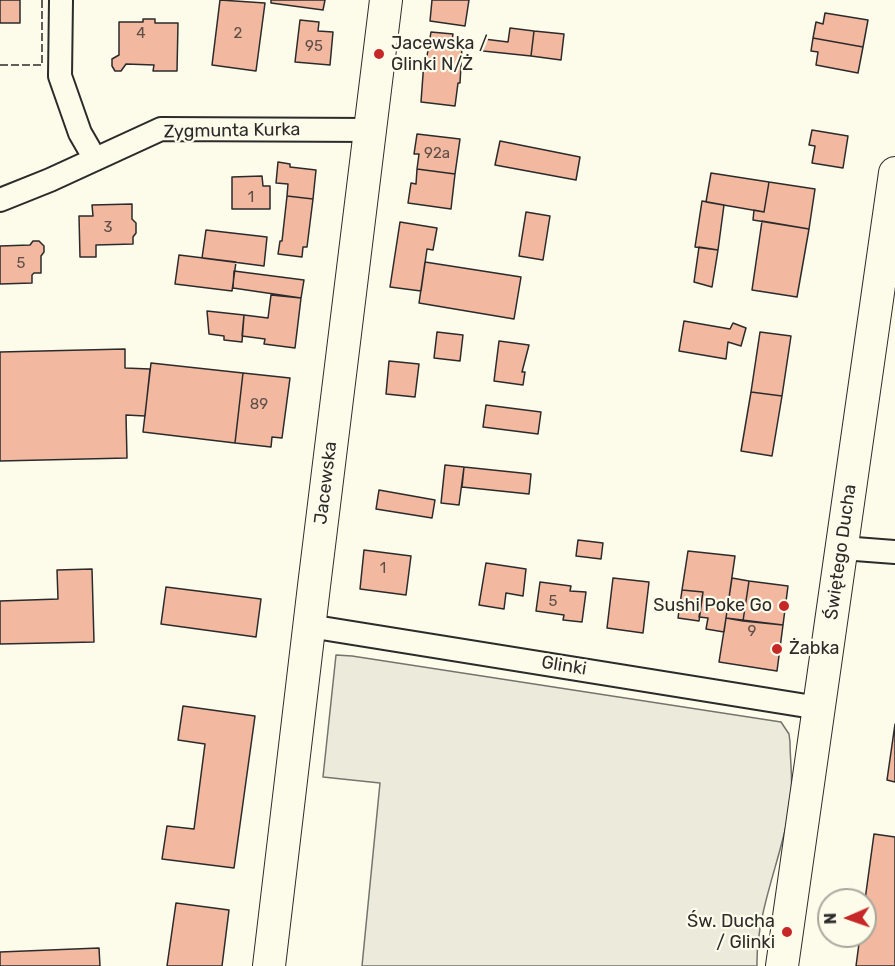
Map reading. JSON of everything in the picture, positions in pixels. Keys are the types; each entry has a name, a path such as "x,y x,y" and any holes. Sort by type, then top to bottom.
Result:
{"street":[{"path":"60,0 60,76 80,133 95,159"},
{"name":"Jacewska","path":"269,966 386,0"},
{"name":"Zygmunta Kurka","path":"0,200 50,180 161,129 370,130"},
{"name":"Świętego Ducha","path":"782,966 895,173"},
{"path":"842,548 895,552"},
{"name":"Glinki","path":"309,626 819,708"}],"shaded area":[{"path":"336,655 781,722 789,734 791,799 760,926 757,966 362,966 380,783 323,777"}],"building":[{"path":"0,0 20,0 20,23 0,23"},
{"path":"220,0 265,3 256,71 212,65"},
{"path":"271,0 325,0 323,10 271,3"},
{"path":"432,0 469,0 465,26 430,21"},
{"path":"825,13 868,20 863,47 813,38 816,22 823,24"},
{"path":"143,19 155,19 155,23 178,23 177,71 153,71 154,65 126,64 121,71 115,71 112,59 119,55 119,22 143,22"},
{"path":"300,20 319,22 318,31 333,32 330,65 295,62"},
{"path":"510,28 534,31 531,56 483,51 484,39 508,42"},
{"path":"534,31 564,34 561,60 531,56"},
{"path":"431,32 453,34 451,47 462,48 460,83 458,83 455,106 421,102 424,61 426,62"},
{"path":"813,38 863,47 858,73 816,65 818,52 811,51"},
{"path":"812,130 848,136 843,168 812,163 815,146 809,145"},
{"path":"417,134 460,139 455,174 417,169 419,154 414,154"},
{"path":"500,141 580,157 576,180 495,165"},
{"path":"278,162 290,164 290,167 316,170 313,199 287,196 288,184 276,183"},
{"path":"417,169 455,174 451,209 408,203 411,183 416,184"},
{"path":"711,173 769,182 764,212 706,202"},
{"path":"262,176 263,186 270,186 270,209 232,209 232,177"},
{"path":"769,182 815,189 809,229 753,220 754,210 764,212"},
{"path":"287,196 313,199 307,247 303,247 302,257 278,254 280,241 282,241"},
{"path":"702,201 724,205 718,250 695,247"},
{"path":"132,204 132,219 136,223 133,244 96,245 96,257 80,257 79,216 93,216 92,205"},
{"path":"526,212 550,216 543,260 519,256"},
{"path":"762,221 809,229 797,297 752,290"},
{"path":"400,222 437,228 433,250 427,249 421,291 390,287"},
{"path":"206,230 267,237 264,266 202,258"},
{"path":"33,241 39,241 44,246 41,256 41,273 32,275 32,283 0,284 0,246 30,245"},
{"path":"699,247 718,250 712,287 694,282"},
{"path":"179,255 236,262 232,291 175,284"},
{"path":"425,262 521,277 514,319 419,303"},
{"path":"234,271 304,280 301,298 233,288"},
{"path":"271,295 301,298 295,348 264,344 265,339 242,336 244,315 268,318"},
{"path":"207,311 244,315 242,342 224,340 224,336 209,334"},
{"path":"684,321 730,329 733,323 746,328 741,346 728,342 726,359 679,351"},
{"path":"437,332 463,335 460,361 434,358"},
{"path":"760,332 791,336 782,396 751,392"},
{"path":"499,341 529,345 522,372 525,372 523,385 494,381"},
{"path":"125,349 125,368 150,369 145,416 126,415 127,458 0,461 0,352"},
{"path":"389,361 419,364 415,397 386,394"},
{"path":"151,363 243,373 235,443 143,432"},
{"path":"243,373 290,378 282,438 272,437 271,447 235,443"},
{"path":"751,392 782,396 772,456 741,451"},
{"path":"486,405 541,412 538,434 483,427"},
{"path":"445,465 464,467 459,505 441,503"},
{"path":"464,467 531,474 529,494 462,487"},
{"path":"379,490 435,500 432,518 376,509"},
{"path":"578,540 603,543 601,559 576,556"},
{"path":"364,550 411,556 406,595 360,589"},
{"path":"688,551 735,556 724,632 706,629 708,618 699,617 703,592 682,590"},
{"path":"486,563 526,569 523,596 506,593 504,609 479,605"},
{"path":"92,569 94,642 0,644 0,601 58,599 57,570"},
{"path":"613,578 649,582 643,633 607,628"},
{"path":"732,578 749,581 743,621 726,618"},
{"path":"749,581 788,586 783,625 743,621"},
{"path":"540,582 571,586 570,591 586,592 582,622 563,620 564,615 536,611"},
{"path":"166,587 261,599 256,637 161,624"},
{"path":"682,590 703,592 699,621 678,618"},
{"path":"726,618 783,625 777,671 719,662"},
{"path":"183,706 255,716 234,868 162,859 167,826 194,829 205,744 178,740"},
{"path":"895,724 895,782 887,780"},
{"path":"874,834 895,837 895,966 856,966 858,948 877,948 877,888 867,888"},
{"path":"176,903 229,910 222,966 167,966"},
{"path":"99,948 100,966 0,966 0,952"}],"fence":[{"path":"0,65 42,65 42,0"}],"place":[{"name":"Jacewska / Glinki N/Ż","path":"379,54"},
{"name":"Sushi Poke Go","path":"784,606"},
{"name":"Żabka","path":"777,649"},
{"name":"Św. Ducha / Glinki","path":"787,932"}]}
